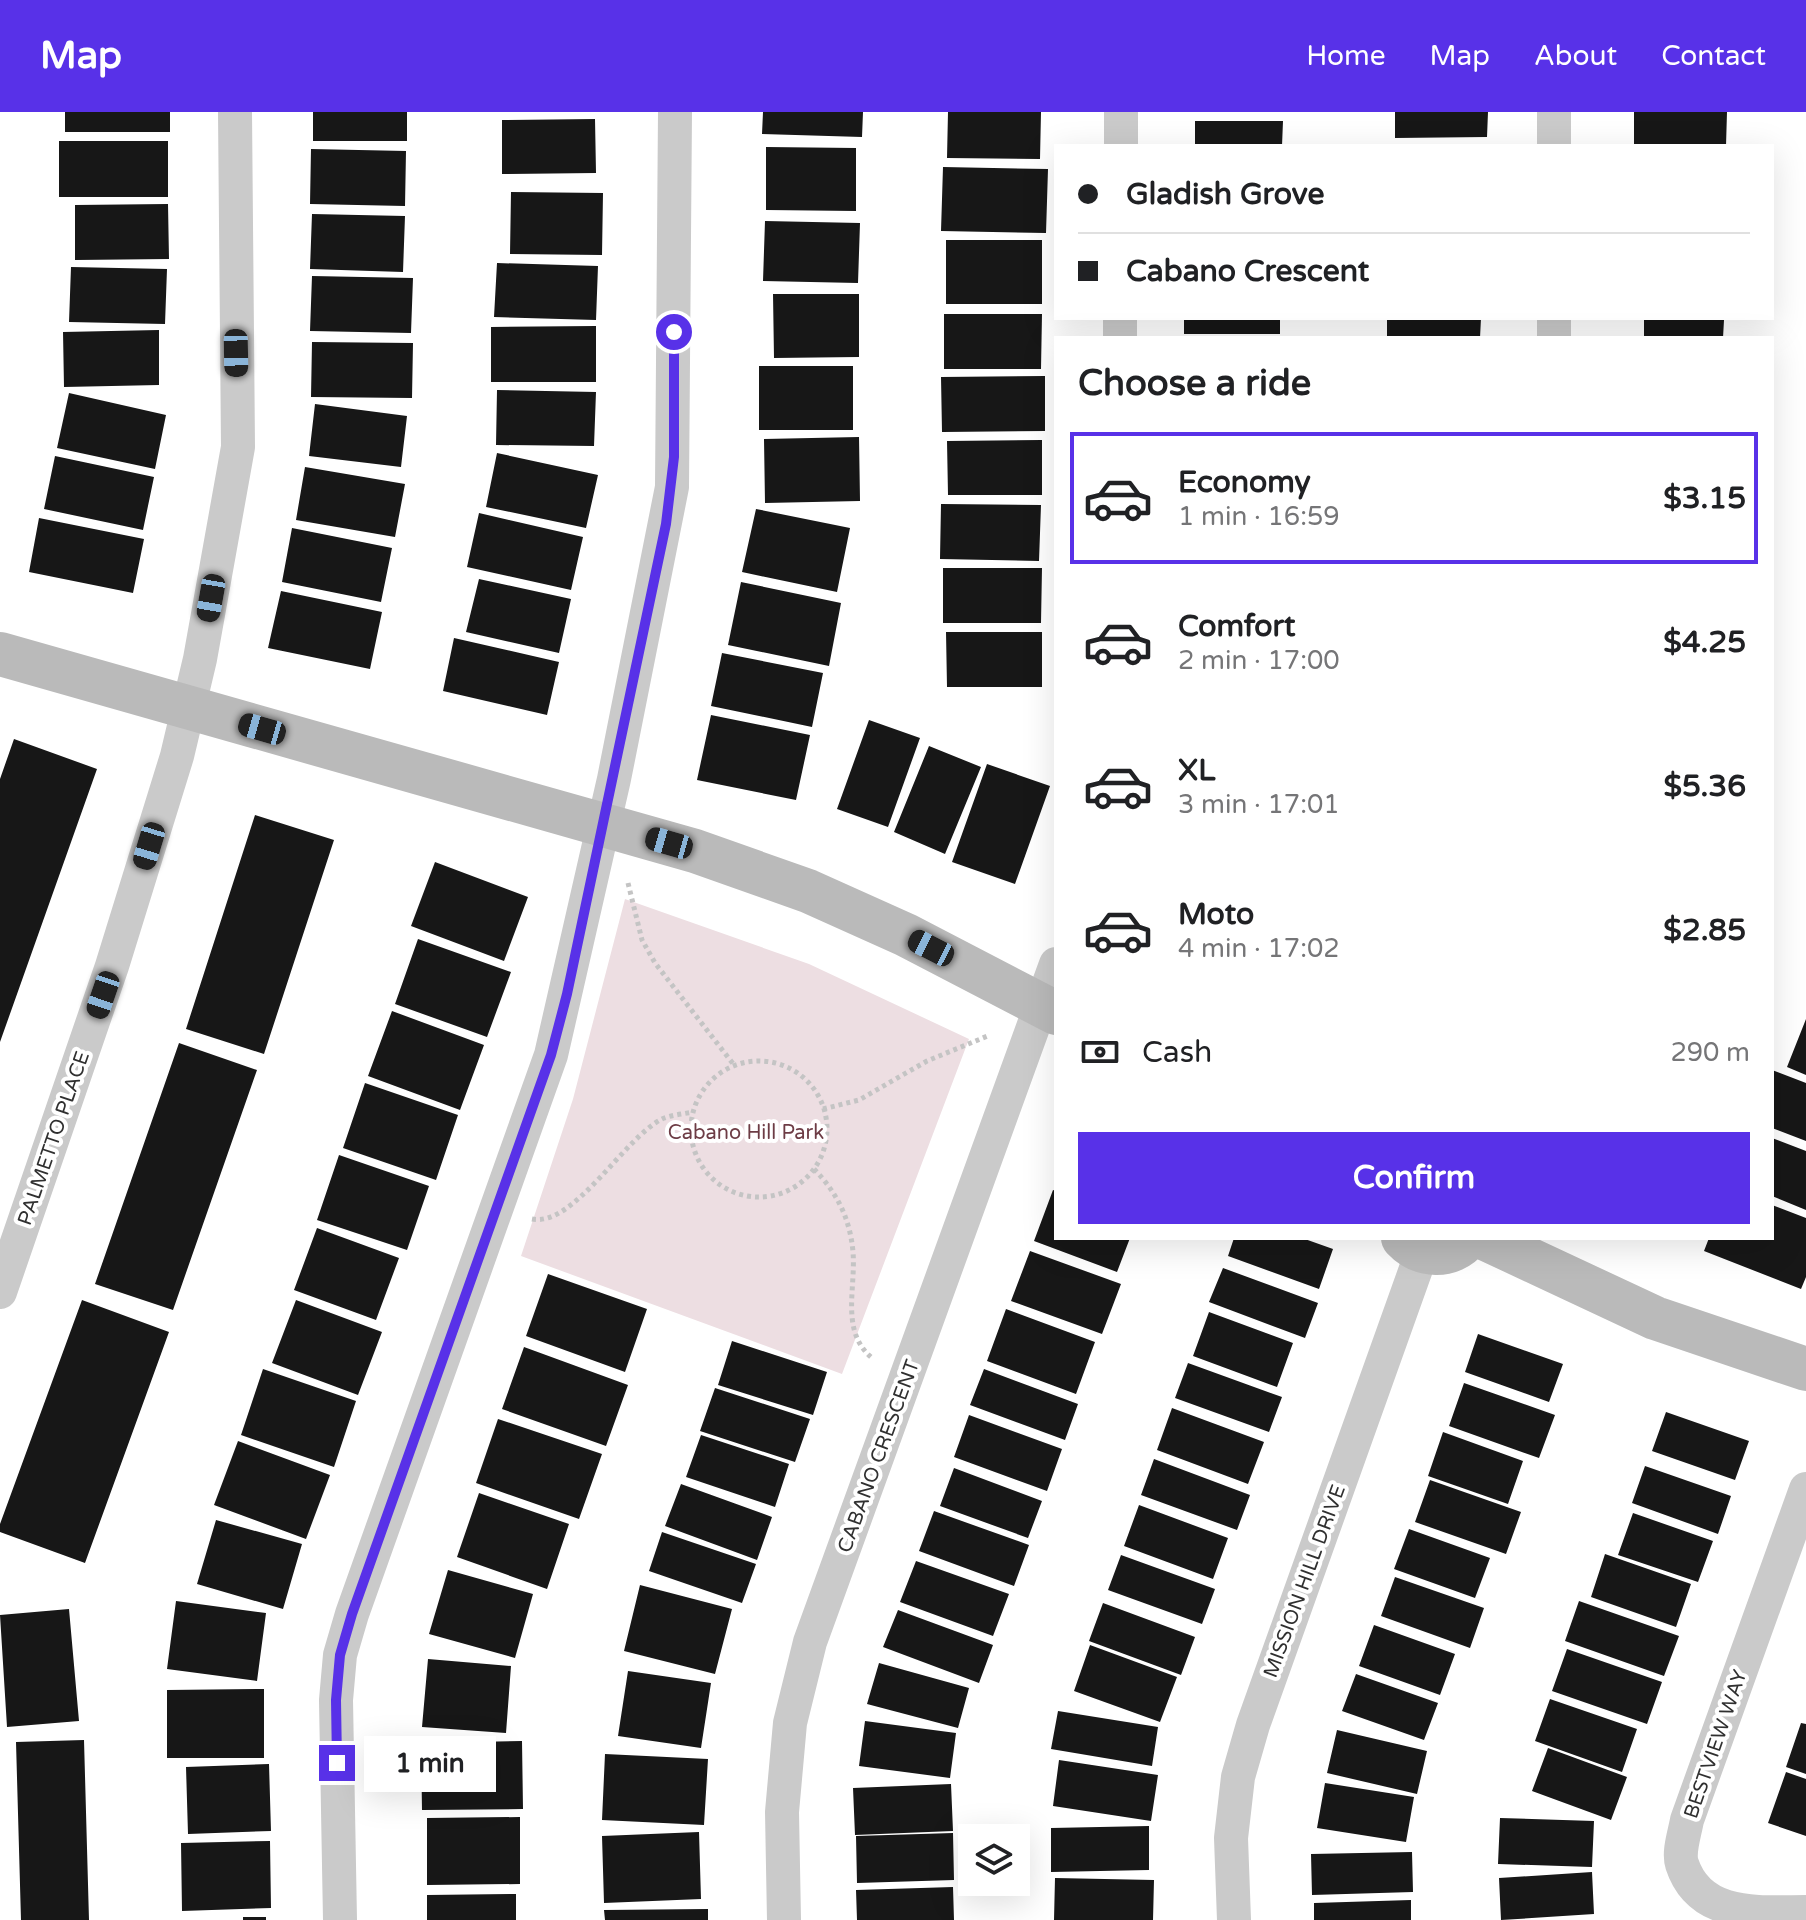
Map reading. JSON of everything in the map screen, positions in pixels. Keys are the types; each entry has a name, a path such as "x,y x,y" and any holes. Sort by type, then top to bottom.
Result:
{"street":[{"name":"PALMETTO PLACE","path":"0,1292 112,966 177,756 200,659 238,447 235,112"},
{"path":"340,1920 336,1700 340,1655 551,1055 604,825 672,487 675,112"},
{"path":"1121,112 1121,144"},
{"path":"1554,112 1554,144"},
{"path":"0,654 695,851 808,891 906,935 1049,1010"},
{"name":"CABANO CRESCENT","path":"784,1920 782,1812 790,1723 810,1642 1049,1010 1054,977"},
{"path":"1412,1245 1437,1254 1451,1251 1465,1240"},
{"path":"1488,1240 1655,1318 1806,1369"},
{"name":"MISSION HILL DRIVE","path":"1234,1920 1231,1838 1238,1777 1412,1245"},
{"name":"BESTVIEW WAY","path":"1806,1489 1687,1820 1681,1861 1697,1891 1725,1909 1806,1912"}],"path":[{"path":"628,883 642,940 655,963 734,1065"},
{"path":"823,1109 859,1100 927,1061 990,1035"},
{"path":"759,1060 783,1065 805,1077 820,1097 823,1109 827,1122 825,1147 814,1169 795,1186 772,1196 747,1196 723,1187 704,1171 693,1148 691,1123 697,1099 712,1078 734,1065 759,1060"},
{"path":"532,1219 542,1221 565,1210 630,1145 663,1119 694,1112"},
{"path":"814,1169 834,1190 843,1210 853,1251 854,1335 872,1358"}],"green space":[{"name":"Cabano Hill Park","path":"625,899 809,964 969,1039 842,1374 521,1256 573,1099"}],"building":[{"path":"65,112 170,112 170,132 65,132"},
{"path":"313,112 407,112 407,141 313,141"},
{"path":"763,112 863,112 862,137 762,134"},
{"path":"948,112 1041,112 1040,159 947,158"},
{"path":"1395,112 1488,112 1487,137 1395,138"},
{"path":"1634,112 1727,112 1726,144 1634,144"},
{"path":"595,119 596,173 502,174 502,120"},
{"path":"1195,121 1283,121 1282,144 1195,144"},
{"path":"59,141 168,141 168,197 59,197"},
{"path":"766,147 856,148 856,211 766,210"},
{"path":"311,149 406,151 405,206 310,204"},
{"path":"943,167 1048,169 1046,233 941,231"},
{"path":"511,192 603,193 602,255 510,254"},
{"path":"168,204 169,259 75,260 75,205"},
{"path":"312,214 405,216 403,272 310,269"},
{"path":"765,221 860,223 858,283 763,281"},
{"path":"946,240 1042,240 1042,304 946,304"},
{"path":"497,263 598,266 596,320 494,317"},
{"path":"71,267 167,269 165,324 69,322"},
{"path":"312,276 413,278 411,333 310,331"},
{"path":"773,294 859,294 859,357 774,358"},
{"path":"944,314 1042,314 1041,369 944,369"},
{"path":"1184,320 1280,320 1280,334 1184,334"},
{"path":"1387,320 1481,320 1480,336 1387,336"},
{"path":"1644,320 1724,320 1723,336 1644,336"},
{"path":"596,326 596,382 491,382 491,327"},
{"path":"159,330 159,385 64,387 63,332"},
{"path":"312,342 413,343 412,398 311,397"},
{"path":"759,366 853,366 853,430 759,430"},
{"path":"1045,376 1045,431 942,432 941,377"},
{"path":"497,390 596,392 594,446 496,445"},
{"path":"69,393 166,415 155,469 57,448"},
{"path":"315,404 407,416 401,467 309,456"},
{"path":"859,437 860,501 765,503 764,439"},
{"path":"1042,440 1042,495 948,495 947,441"},
{"path":"497,453 598,475 586,528 486,507"},
{"path":"55,456 154,477 143,530 44,509"},
{"path":"305,467 405,484 395,537 296,520"},
{"path":"941,504 1041,505 1039,561 940,559"},
{"path":"756,509 850,528 837,592 742,572"},
{"path":"479,513 583,537 571,590 467,567"},
{"path":"39,518 144,539 133,593 29,572"},
{"path":"292,528 392,548 381,602 282,582"},
{"path":"943,568 1042,568 1041,623 943,623"},
{"path":"479,579 571,599 559,653 466,632"},
{"path":"741,582 841,603 829,666 728,645"},
{"path":"281,591 382,612 370,669 268,648"},
{"path":"946,632 1042,632 1042,687 947,687"},
{"path":"454,638 559,662 547,715 443,691"},
{"path":"722,653 823,673 812,727 711,706"},
{"path":"711,715 810,735 796,800 697,780"},
{"path":"869,720 920,738 888,827 837,809"},
{"path":"14,739 97,769 0,1042 0,779"},
{"path":"929,746 981,767 945,854 894,832"},
{"path":"987,764 1050,786 1015,884 952,862"},
{"path":"255,815 334,840 264,1054 186,1029"},
{"path":"435,862 528,897 504,961 411,926"},
{"path":"418,939 511,972 487,1037 395,1004"},
{"path":"392,1011 484,1045 460,1110 368,1076"},
{"path":"1806,1019 1806,1075 1787,1067"},
{"path":"179,1043 257,1070 173,1310 95,1284"},
{"path":"1774,1071 1806,1083 1806,1141 1774,1129"},
{"path":"365,1083 458,1115 436,1180 343,1148"},
{"path":"1774,1139 1806,1151 1806,1210 1774,1197"},
{"path":"339,1155 429,1186 407,1250 317,1220"},
{"path":"1053,1190 1054,1240 1129,1240 1117,1272 1034,1241"},
{"path":"1774,1206 1806,1218 1806,1277 1801,1289 1704,1251 1708,1240 1774,1240"},
{"path":"317,1228 399,1258 376,1320 294,1290"},
{"path":"1233,1240 1308,1240 1333,1249 1319,1289 1228,1256"},
{"path":"1030,1251 1121,1284 1102,1334 1011,1301"},
{"path":"1223,1268 1318,1303 1305,1338 1209,1302"},
{"path":"548,1274 647,1309 625,1372 526,1336"},
{"path":"82,1300 169,1332 85,1563 0,1532 0,1524"},
{"path":"296,1300 382,1332 358,1395 272,1363"},
{"path":"1006,1309 1095,1342 1076,1394 987,1361"},
{"path":"1209,1312 1293,1343 1277,1387 1193,1356"},
{"path":"1478,1334 1563,1364 1549,1402 1465,1372"},
{"path":"732,1341 827,1372 813,1415 718,1385"},
{"path":"524,1347 628,1385 606,1446 502,1409"},
{"path":"1188,1363 1282,1397 1269,1432 1175,1398"},
{"path":"263,1369 356,1401 334,1467 241,1435"},
{"path":"984,1369 1078,1404 1065,1440 970,1405"},
{"path":"1464,1383 1555,1415 1539,1458 1449,1426"},
{"path":"715,1388 810,1419 795,1462 700,1431"},
{"path":"1172,1408 1264,1442 1248,1484 1157,1450"},
{"path":"1666,1412 1749,1441 1735,1480 1652,1451"},
{"path":"969,1415 1062,1449 1047,1491 954,1457"},
{"path":"498,1419 602,1454 579,1519 476,1483"},
{"path":"1443,1432 1523,1461 1508,1504 1428,1476"},
{"path":"701,1435 789,1464 775,1507 686,1477"},
{"path":"238,1441 330,1475 306,1539 214,1505"},
{"path":"1154,1459 1250,1495 1237,1530 1141,1495"},
{"path":"1645,1466 1731,1496 1718,1534 1632,1503"},
{"path":"954,1468 1042,1501 1028,1538 940,1506"},
{"path":"1430,1480 1521,1512 1506,1554 1415,1522"},
{"path":"681,1484 772,1517 757,1560 665,1526"},
{"path":"479,1493 569,1524 547,1589 457,1557"},
{"path":"1139,1505 1228,1538 1213,1579 1124,1546"},
{"path":"934,1511 1029,1545 1014,1586 919,1551"},
{"path":"1633,1513 1713,1541 1698,1582 1618,1555"},
{"path":"216,1520 302,1544 283,1609 197,1584"},
{"path":"1409,1529 1490,1558 1475,1598 1394,1569"},
{"path":"662,1532 756,1564 742,1603 649,1571"},
{"path":"1605,1554 1691,1584 1676,1627 1591,1597"},
{"path":"1121,1555 1215,1589 1202,1624 1108,1590"},
{"path":"916,1561 1009,1594 993,1636 900,1602"},
{"path":"448,1570 533,1594 515,1658 429,1634"},
{"path":"1395,1577 1484,1608 1470,1648 1381,1616"},
{"path":"640,1585 732,1609 715,1674 624,1651"},
{"path":"176,1601 266,1613 257,1681 167,1669"},
{"path":"1579,1601 1679,1636 1664,1676 1565,1641"},
{"path":"1103,1603 1195,1637 1181,1675 1089,1641"},
{"path":"69,1609 79,1721 7,1727 0,1615"},
{"path":"898,1610 993,1645 979,1683 883,1647"},
{"path":"1374,1625 1455,1654 1440,1695 1359,1666"},
{"path":"1090,1645 1177,1677 1160,1722 1074,1691"},
{"path":"1567,1649 1662,1682 1647,1724 1552,1691"},
{"path":"428,1659 511,1666 506,1733 422,1727"},
{"path":"879,1663 969,1688 958,1728 867,1704"},
{"path":"628,1671 711,1683 701,1748 618,1736"},
{"path":"1356,1674 1438,1703 1424,1740 1342,1711"},
{"path":"264,1689 264,1758 167,1758 167,1690"},
{"path":"1550,1699 1637,1729 1622,1772 1535,1741"},
{"path":"1058,1711 1158,1727 1152,1766 1051,1749"},
{"path":"865,1721 956,1733 950,1778 859,1766"},
{"path":"1801,1723 1806,1724 1806,1774 1786,1767"},
{"path":"1337,1730 1427,1751 1417,1794 1327,1773"},
{"path":"84,1740 89,1920 21,1920 16,1742"},
{"path":"522,1741 523,1809 422,1810 421,1743"},
{"path":"1548,1748 1627,1777 1611,1820 1532,1791"},
{"path":"605,1754 708,1759 704,1825 602,1820"},
{"path":"1059,1760 1158,1775 1151,1821 1053,1806"},
{"path":"269,1764 271,1831 188,1834 186,1767"},
{"path":"1786,1772 1806,1779 1806,1836 1768,1823"},
{"path":"1325,1783 1414,1797 1406,1842 1317,1828"},
{"path":"951,1784 953,1831 855,1835 853,1788"},
{"path":"520,1817 520,1884 427,1885 427,1818"},
{"path":"1500,1818 1594,1821 1592,1867 1498,1864"},
{"path":"1149,1826 1149,1870 1051,1872 1051,1828"},
{"path":"699,1832 701,1899 604,1903 602,1836"},
{"path":"953,1833 954,1880 857,1883 856,1836"},
{"path":"270,1841 271,1908 182,1911 181,1843"},
{"path":"1412,1852 1413,1892 1312,1895 1311,1854"},
{"path":"1592,1872 1594,1914 1501,1920 1499,1878"},
{"path":"1055,1878 1154,1880 1153,1920 1054,1920"},
{"path":"953,1887 954,1920 857,1920 856,1890"},
{"path":"516,1894 516,1920 427,1920 427,1895"},
{"path":"1411,1900 1411,1920 1314,1920 1314,1903"},
{"path":"708,1909 708,1920 605,1920 604,1910"},
{"path":"243,1917 266,1917 266,1920 243,1920"}],"route":[{"path":"337,1763 336,1700 340,1655 352,1614 551,1055 567,994 614,779 672,487 674,332"}]}
